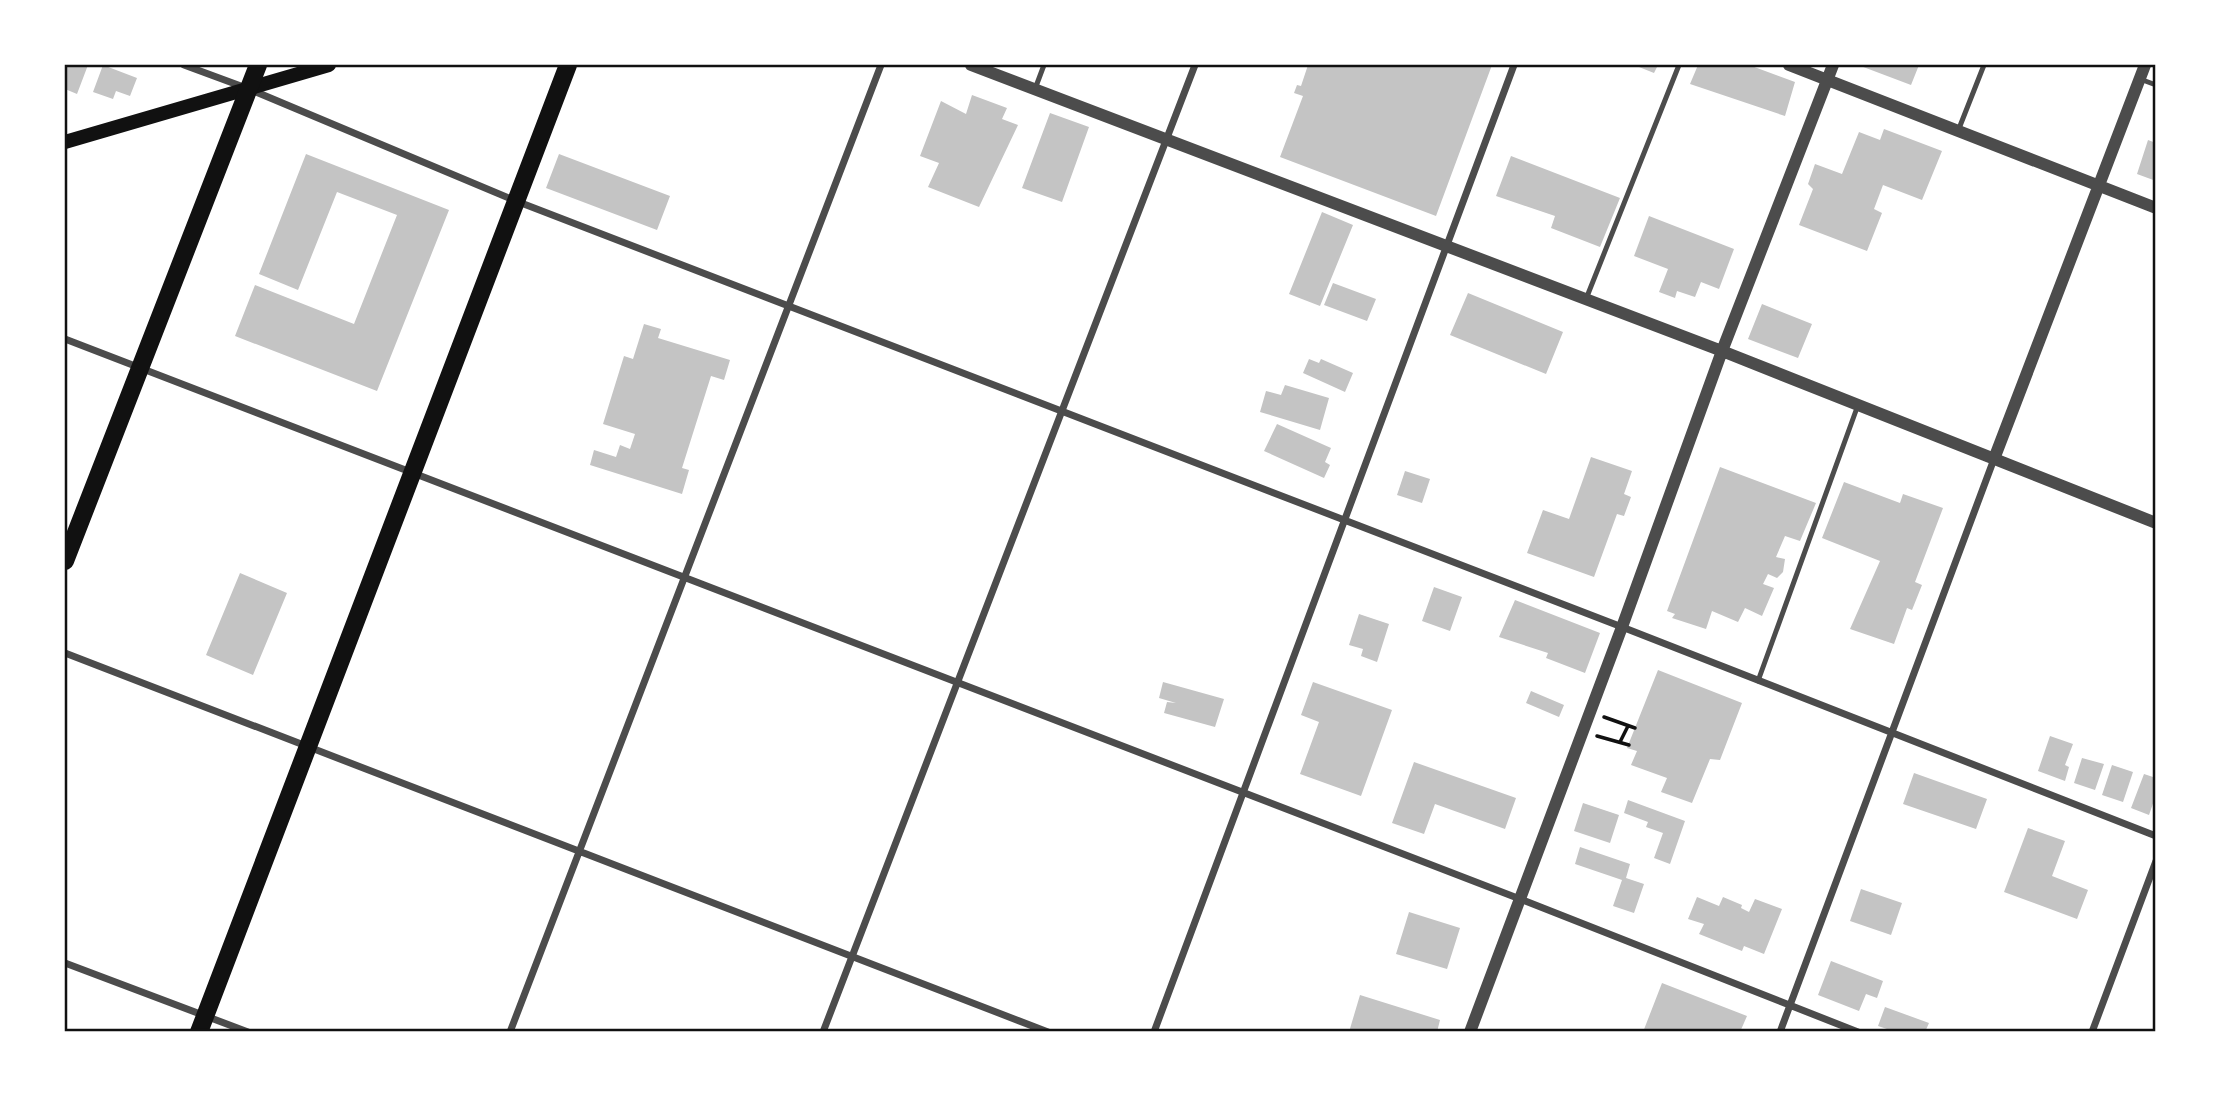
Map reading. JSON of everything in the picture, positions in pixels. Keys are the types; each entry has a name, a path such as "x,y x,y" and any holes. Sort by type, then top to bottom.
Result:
{"main road":[{"path":"65,561 258,65"},
{"path":"65,142 329,65"},
{"path":"202,1024 568,65"}],"street":[{"path":"184,65 249,89 516,201 2156,836"},
{"path":"510,1032 791,306 881,65"},
{"path":"971,65 1722,351 2156,523"},
{"path":"822,1032 1195,65"},
{"path":"1154,1032 1514,65"},
{"path":"1789,65 2156,208"},
{"path":"1470,1032 1722,351 1833,65"},
{"path":"1780,1032 1994,459 2146,65"},
{"path":"65,339 1520,899 1858,1032"},
{"path":"65,653 1048,1032"},
{"path":"2092,1032 2156,861"},
{"path":"65,962 202,1024 248,1032"}],"lane":[{"path":"1035,89 1044,65"},
{"path":"1586,299 1679,65"},
{"path":"1958,131 1984,65"},
{"path":"2140,79 2156,85"},
{"path":"1758,681 1857,405"}],"path":[{"path":"1602,716 1635,729"},
{"path":"1620,743 1628,726"},
{"path":"1595,736 1629,745"}],"building":[{"path":"65,65 88,65 77,94 65,89"},
{"path":"103,65 137,78 130,96 116,91 113,99 93,92"},
{"path":"1308,65 1492,65 1436,216 1280,157 1303,96 1294,93 1297,85 1301,86"},
{"path":"1634,65 1658,65 1654,73"},
{"path":"1698,65 1749,65 1795,82 1785,116 1690,84"},
{"path":"1858,65 1919,65 1911,85"},
{"path":"972,95 1007,108 1002,119 1018,125 979,207 928,187 939,163 920,156 941,101 966,114"},
{"path":"1050,113 1089,127 1062,202 1022,188"},
{"path":"1884,129 1942,151 1922,200 1883,185 1874,209 1882,213 1867,251 1799,225 1813,189 1808,184 1815,164 1842,174 1859,132 1880,140"},
{"path":"2148,140 2156,143 2156,181 2137,174"},
{"path":"306,154 449,210 377,391 235,336 255,285 354,324 397,215 337,192 298,290 259,274"},
{"path":"559,154 670,196 657,230 546,188"},
{"path":"1511,156 1620,198 1600,247 1551,228 1555,216 1496,196"},
{"path":"1322,212 1353,225 1320,306 1289,294"},
{"path":"1649,216 1734,249 1719,289 1701,282 1695,297 1677,291 1675,298 1659,292 1668,269 1634,256"},
{"path":"1333,283 1376,299 1367,321 1324,305"},
{"path":"1468,293 1563,332 1546,374 1450,335"},
{"path":"1762,304 1812,324 1798,358 1748,339"},
{"path":"644,324 661,329 658,338 730,360 724,380 711,376 682,468 689,470 682,494 590,465 594,450 616,457 620,445 630,449 635,434 603,424 624,356 633,359"},
{"path":"1309,359 1319,363 1321,359 1353,373 1345,392 1303,373"},
{"path":"1285,385 1329,398 1320,430 1260,412 1266,391 1281,395"},
{"path":"1277,424 1331,448 1325,462 1330,465 1324,478 1264,451"},
{"path":"1591,457 1632,471 1624,494 1631,497 1624,516 1617,514 1594,577 1527,553 1543,510 1569,519"},
{"path":"1720,467 1816,503 1800,541 1785,536 1776,557 1785,559 1783,572 1777,578 1768,574 1763,584 1774,588 1762,616 1745,608 1738,622 1712,611 1706,629 1672,618 1675,614 1667,611"},
{"path":"1405,471 1430,479 1422,503 1397,495"},
{"path":"1844,482 1900,503 1903,494 1943,508 1915,582 1922,585 1912,610 1907,608 1894,644 1850,629 1880,561 1822,538"},
{"path":"240,573 287,593 253,675 206,655"},
{"path":"1434,587 1462,597 1450,631 1422,621"},
{"path":"1515,600 1600,633 1585,673 1546,658 1548,653 1499,637"},
{"path":"1359,614 1389,624 1377,662 1361,656 1363,649 1349,645"},
{"path":"1658,670 1742,703 1720,760 1710,759 1692,803 1661,792 1667,778 1631,765 1637,751 1627,748"},
{"path":"1163,682 1224,699 1215,727 1164,713 1167,702 1176,703 1159,698"},
{"path":"1313,682 1392,710 1361,796 1300,774 1319,722 1301,715"},
{"path":"1531,691 1564,705 1559,717 1526,703"},
{"path":"2050,736 2073,744 2065,765 2069,767 2065,781 2038,771"},
{"path":"2082,758 2104,764 2095,790 2074,783"},
{"path":"1414,762 1516,798 1505,829 1435,804 1424,834 1392,823"},
{"path":"2112,765 2133,772 2123,802 2102,795"},
{"path":"1914,773 1987,799 1976,829 1903,804"},
{"path":"2144,774 2156,778 2156,795 2149,815 2131,808"},
{"path":"1628,800 1685,821 1670,864 1654,858 1663,833 1646,827 1648,822 1624,813"},
{"path":"1583,803 1619,815 1610,843 1574,831"},
{"path":"2028,828 2065,841 2052,876 2088,890 2077,919 2004,892"},
{"path":"1580,847 1630,864 1626,878 1644,884 1634,913 1613,906 1622,880 1575,864"},
{"path":"1861,889 1902,903 1891,935 1850,921"},
{"path":"1697,897 1719,906 1723,897 1742,905 1741,908 1749,912 1755,899 1782,909 1764,954 1744,946 1742,951 1699,934 1704,924 1688,919"},
{"path":"1409,912 1460,928 1447,969 1396,954"},
{"path":"1831,961 1883,981 1877,998 1866,994 1859,1011 1818,995"},
{"path":"1662,983 1747,1016 1740,1032 1643,1032"},
{"path":"1360,995 1440,1020 1437,1032 1349,1032"},
{"path":"1885,1007 1929,1023 1925,1032 1896,1032 1878,1026"}]}
